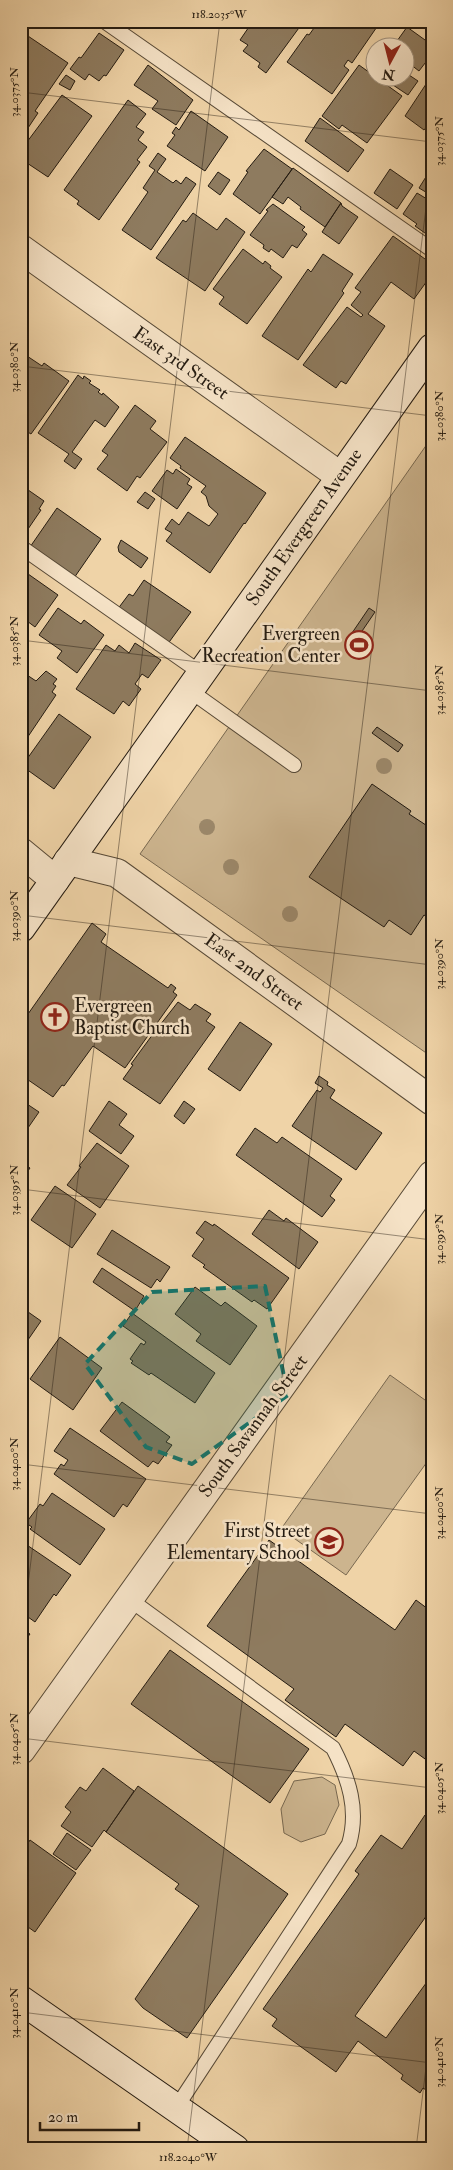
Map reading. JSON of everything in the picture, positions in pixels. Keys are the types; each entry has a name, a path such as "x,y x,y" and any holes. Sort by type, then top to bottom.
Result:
{"street":[{"name":"East 3rd Street","path":"21,249 340,476"},
{"name":"South Evergreen Avenue","path":"21,928 432,348"},
{"name":"East 2nd Street","path":"21,852 61,871 117,873 432,1101"},
{"name":"South Savannah Street","path":"21,1750 432,1175"},
{"path":"22,2002 235,2149"}],"lane":[{"path":"104,21 432,250"},
{"path":"21,547 195,681 294,766"},
{"path":"129,1599 333,1748 343,1769 352,1798 354,1828 349,1844 176,2108"}],"highlighted area":[{"path":"265,1286 288,1395 192,1464 146,1447 85,1364 152,1292"}],"shaded area":[{"name":"Evergreen Recreation Center","path":"432,437 432,1057 140,854"},
{"path":"390,1375 432,1405 432,1455 346,1575 281,1529"},
{"path":"322,1777 335,1785 339,1805 325,1834 301,1842 284,1833 281,1809 294,1781"}],"building":[{"path":"151,21 166,21 161,28"},
{"path":"253,21 304,21 266,73 258,67 260,63 243,51 248,45 240,40"},
{"path":"319,21 381,21 369,38 366,38 366,43 352,63 348,60 344,66 349,70 332,94 287,62 307,34 309,35"},
{"path":"407,27 432,45 432,54 419,71 416,69 416,38 399,38"},
{"path":"99,33 124,50 106,76 104,75 99,81 89,74 85,80 70,69 79,57 81,58"},
{"path":"25,34 68,63 35,111 38,113 24,134 21,132 21,39"},
{"path":"148,65 193,100 176,125 152,109 158,101 134,85"},
{"path":"359,65 366,70 366,88 391,88 402,96 367,143 342,125 339,129 322,116"},
{"path":"66,75 75,81 70,90 59,84"},
{"path":"432,75 432,126 429,124 424,130 405,116"},
{"path":"398,88 413,88 408,95"},
{"path":"62,95 92,116 48,177 21,159 21,150"},
{"path":"128,100 146,114 136,127 144,132 138,140 147,147 137,160 140,162 99,220 77,204 79,201 64,190"},
{"path":"191,111 228,137 205,171 167,146 175,135 172,133 176,127 179,130"},
{"path":"320,118 364,150 348,172 305,141"},
{"path":"264,149 292,169 260,214 233,194 248,172 246,171"},
{"path":"158,153 166,159 157,172 173,183 176,180 181,184 186,177 196,184 151,250 122,230 148,192 143,188 155,170 149,166"},
{"path":"293,168 341,203 325,227 300,209 301,207 288,197 283,204 272,197"},
{"path":"390,169 413,185 397,209 374,193"},
{"path":"218,172 230,180 220,195 208,186"},
{"path":"429,172 432,173 432,191 429,194 419,188"},
{"path":"417,193 432,202 432,238 415,226 417,224 403,214"},
{"path":"341,203 342,206 358,217 339,244 322,232"},
{"path":"273,204 305,227 302,230 307,234 297,248 292,245 283,258 271,249 269,252 263,248 264,245 250,235 268,211 266,210"},
{"path":"193,213 217,230 226,218 245,232 205,291 156,258 183,220 186,222"},
{"path":"393,236 432,264 432,274 414,299 391,282 368,314 385,326 346,384 341,381 336,388 303,365 347,307 361,317 363,315 351,305 361,292 355,288"},
{"path":"243,249 263,264 265,261 271,266 270,268 282,277 247,324 219,304 224,297 213,289"},
{"path":"323,254 353,274 342,291 344,293 298,360 262,336 308,269 311,272"},
{"path":"21,352 42,366 44,363 69,381 31,434 23,429 21,431"},
{"path":"78,375 83,379 84,376 91,381 89,383 100,390 98,392 102,395 103,393 119,407 105,427 95,420 72,452 82,459 75,469 64,461 69,454 38,433"},
{"path":"135,405 156,421 150,429 167,442 140,478 137,476 127,491 97,469 108,455 102,451"},
{"path":"185,437 266,493 210,573 166,541 172,533 165,529 172,519 179,525 188,512 209,526 218,514 209,506 206,496 201,492 206,486 180,468 181,466 170,458"},
{"path":"176,469 190,479 187,484 192,487 177,509 152,491 167,470 173,474"},
{"path":"21,485 44,501 39,509 41,510 26,532 21,529"},
{"path":"145,492 155,499 148,509 137,502"},
{"path":"57,508 101,539 74,578 30,547"},
{"path":"121,540 148,558 141,568 119,552 118,547"},
{"path":"21,569 58,595 35,627 23,618 21,621"},
{"path":"144,580 191,612 167,645 117,610 129,594 133,596"},
{"path":"58,608 81,624 84,620 104,635 77,673 57,658 62,651 39,635"},
{"path":"369,608 375,612 358,637 352,633"},
{"path":"135,643 161,660 148,678 142,674 135,684 141,689 129,706 123,701 114,714 76,689 106,645 115,651 119,645 129,653"},
{"path":"21,671 36,681 46,671 57,679 53,684 56,686 52,692 56,695 21,747"},
{"path":"59,714 91,737 54,789 22,766"},
{"path":"377,727 403,745 398,752 372,733"},
{"path":"372,784 411,811 409,814 432,829 432,920 424,915 411,935 389,920 384,927 309,877"},
{"path":"92,923 106,934 101,942 168,988 171,984 176,988 173,992 177,995 125,1068 93,1046 64,1086 62,1085 53,1097 21,1075 21,1024"},
{"path":"178,1002 190,1010 195,1004 211,1014 206,1021 215,1027 160,1104 123,1079 133,1065 131,1064"},
{"path":"240,1022 272,1044 240,1091 208,1069"},
{"path":"319,1076 328,1082 327,1085 335,1090 330,1098 382,1133 356,1170 292,1126 317,1090 320,1092 323,1088 315,1083"},
{"path":"21,1100 39,1112 21,1138"},
{"path":"109,1101 127,1114 119,1125 134,1136 121,1154 89,1131"},
{"path":"184,1101 195,1109 184,1124 174,1116"},
{"path":"255,1128 277,1143 282,1137 342,1179 330,1196 335,1200 322,1217 236,1155"},
{"path":"97,1143 129,1166 100,1208 67,1185"},
{"path":"21,1162 30,1168 21,1181"},
{"path":"55,1186 96,1214 72,1248 31,1220"},
{"path":"269,1210 284,1221 286,1218 318,1242 299,1269 252,1234"},
{"path":"205,1221 213,1226 214,1224 289,1278 267,1309 254,1300 252,1302 203,1267 205,1265 192,1256 204,1239 196,1233"},
{"path":"112,1230 170,1267 160,1282 157,1279 151,1288 97,1254"},
{"path":"102,1268 144,1296 135,1311 93,1282"},
{"path":"195,1287 221,1306 225,1302 257,1326 230,1365 196,1341 201,1334 175,1314"},
{"path":"21,1307 41,1321 21,1350"},
{"path":"132,1313 215,1373 195,1403 151,1373 149,1375 131,1363 133,1361 130,1359 141,1343 144,1345 146,1342 123,1326"},
{"path":"60,1337 102,1368 73,1410 30,1379"},
{"path":"122,1402 170,1437 166,1442 172,1445 158,1464 153,1461 148,1467 100,1431"},
{"path":"70,1428 146,1479 127,1507 123,1504 114,1517 54,1474 61,1464 64,1466 68,1460 54,1451"},
{"path":"52,1493 105,1529 80,1565 30,1529 32,1527 26,1523 40,1504 43,1506"},
{"path":"269,1540 395,1630 416,1600 432,1612 432,1764 414,1751 403,1766 345,1724 336,1737 285,1700 294,1689 207,1626"},
{"path":"21,1541 71,1575 56,1596 54,1594 35,1622 21,1612"},
{"path":"21,1622 26,1626 24,1630 30,1634 21,1646"},
{"path":"170,1650 309,1749 270,1803 131,1704"},
{"path":"103,1768 134,1791 106,1832 104,1830 92,1847 61,1826 71,1812 65,1807 80,1787 86,1791"},
{"path":"138,1786 288,1894 187,2038 143,2008 135,1999 199,1906 175,1889 179,1884 106,1832"},
{"path":"425,1815 432,1820 432,1908 355,2016 386,2038 432,1975 432,2094 423,2088 420,2093 401,2079 403,2075 358,2041 336,2072 272,2026 277,2019 263,2009 359,1874 355,1871 381,1835 402,1849"},
{"path":"67,1833 91,1850 76,1870 53,1854"},
{"path":"30,1840 76,1873 35,1932 21,1922 21,1850 23,1851"}],"place":[{"name":"Evergreen Recreation Center","path":"359,645"},
{"name":"Evergreen Baptist Church","path":"55,1017"},
{"name":"First Street Elementary School","path":"329,1542"}]}
